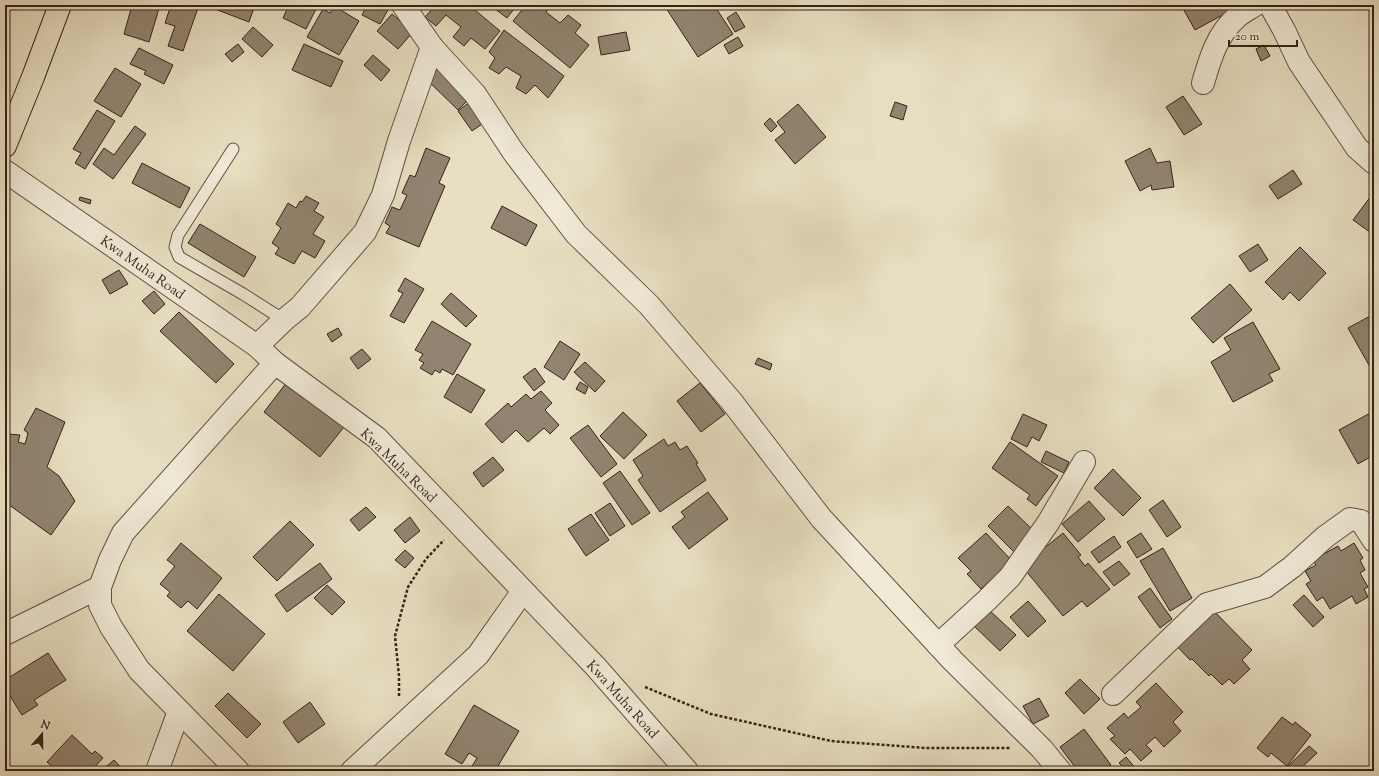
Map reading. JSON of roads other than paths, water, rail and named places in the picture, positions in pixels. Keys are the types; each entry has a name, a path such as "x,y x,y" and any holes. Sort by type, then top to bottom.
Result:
{"main road":[{"path":"5,145 60,5"}],"street":[{"path":"403,5 432,47 475,94 514,153 576,234 649,305 732,402 821,518 938,645 1042,748 1060,771"},
{"path":"1203,82 1211,54 1222,33 1236,17 1255,5"},
{"path":"1270,5 1299,62 1357,148 1374,163"},
{"path":"257,346 300,307 365,232 383,195 399,141 432,47"},
{"name":"Kwa Muha Road","path":"5,171 257,346 276,363 377,438 596,668 687,771"},
{"path":"238,771 139,670 111,627 100,605 100,587 110,560 123,533 276,363"},
{"path":"938,645 1010,577 1048,523 1084,462"},
{"path":"1113,694 1207,604 1265,587 1292,567 1325,537 1350,519 1361,521 1374,541"},
{"path":"5,634 100,587"},
{"path":"352,771 478,655 523,591"},
{"path":"157,771 179,711"}],"lane":[{"path":"232,149 178,235 175,247 179,257 243,294 284,320"}]}
